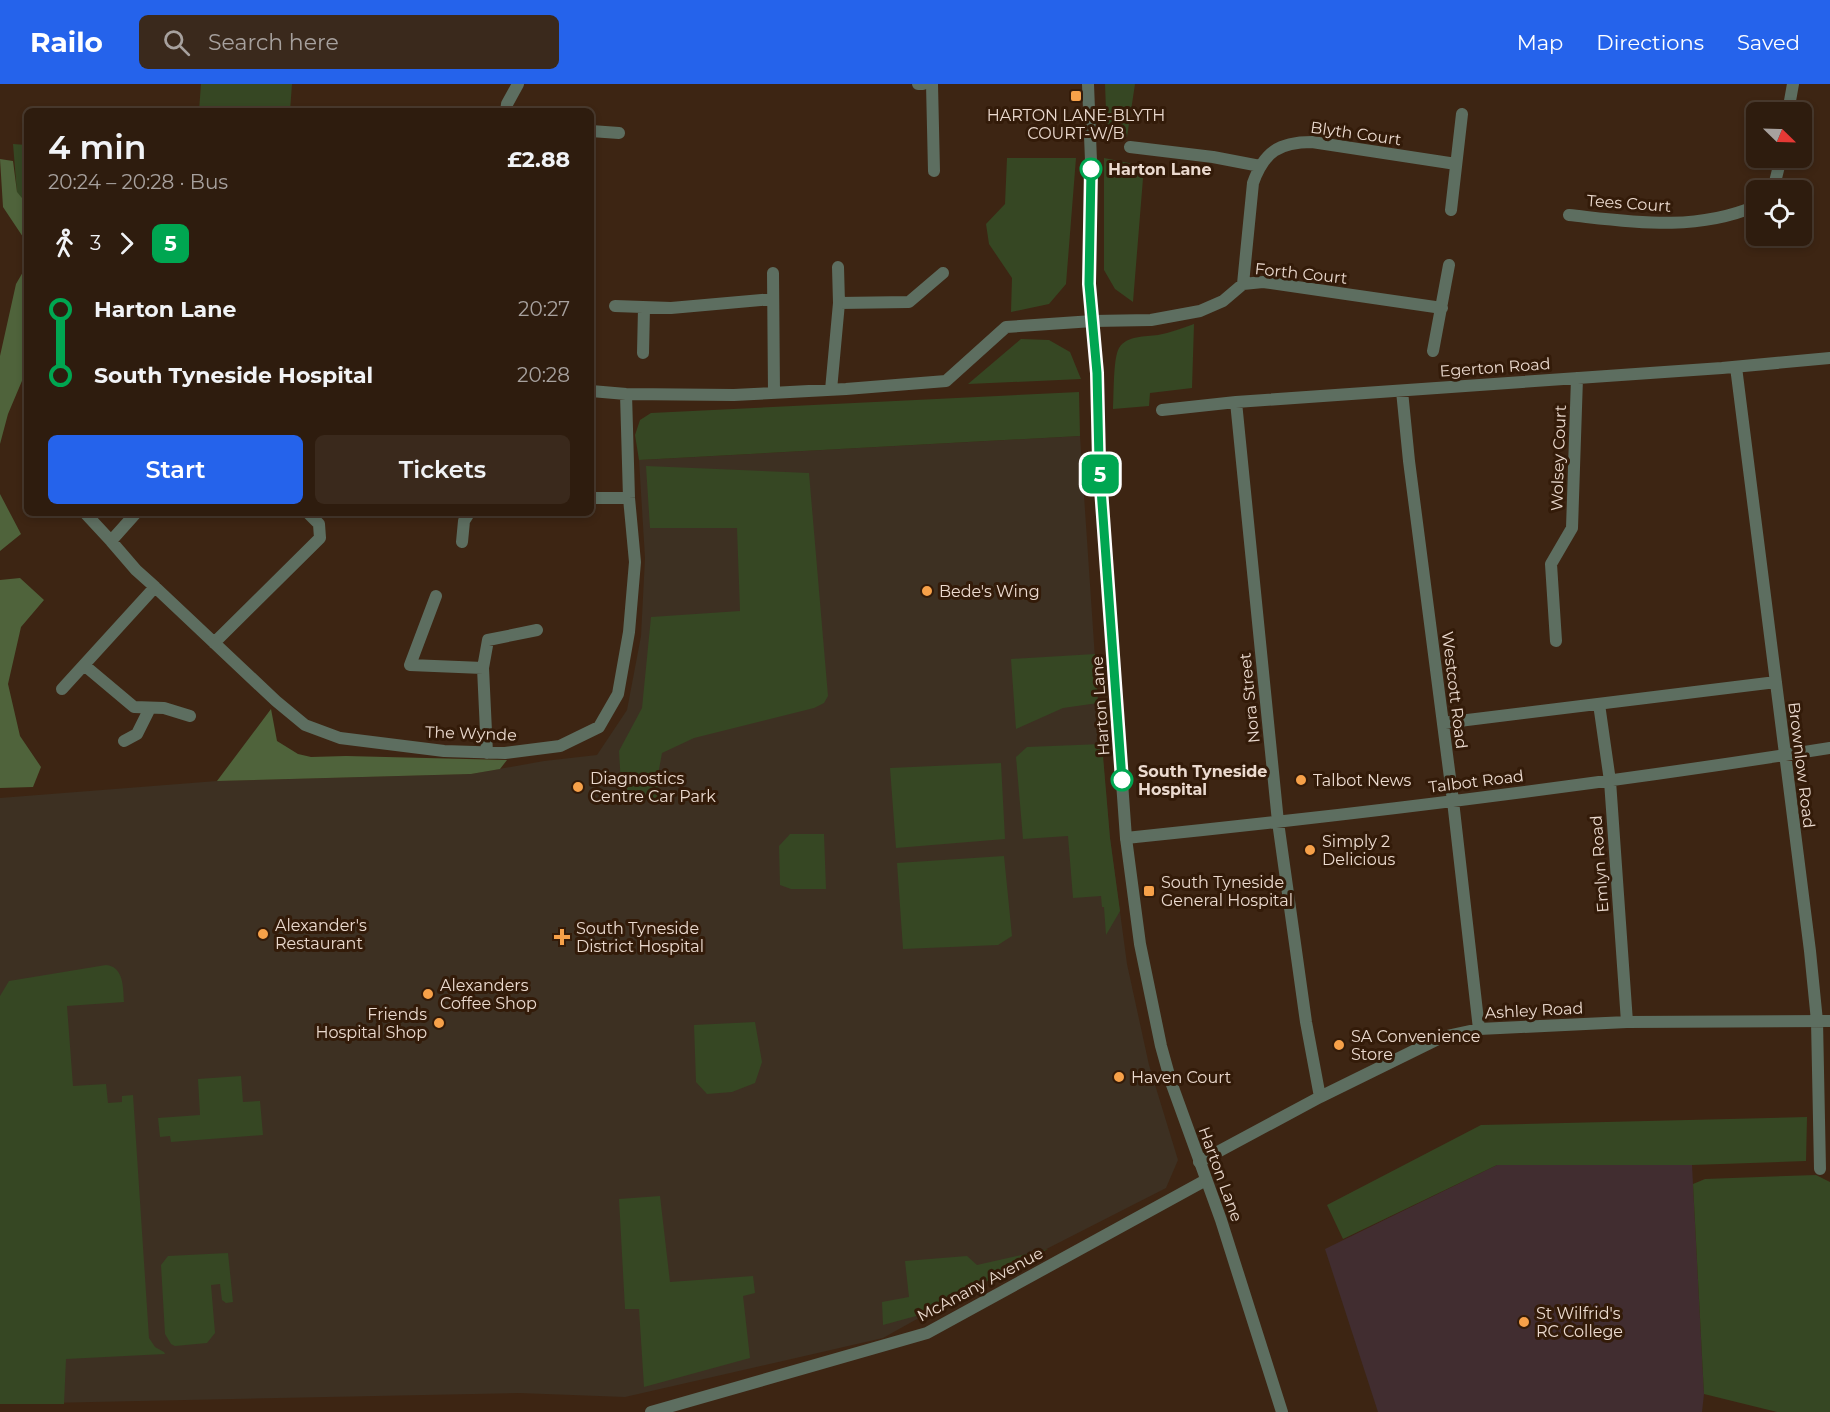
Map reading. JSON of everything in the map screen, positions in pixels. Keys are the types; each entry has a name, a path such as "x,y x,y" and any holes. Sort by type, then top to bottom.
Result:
{"street":[{"path":"506,108 518,84"},
{"path":"918,84 923,84"},
{"path":"932,84 934,171"},
{"name":"Harton Lane","path":"1089,84 1092,160 1089,284 1097,373 1099,461 1126,838 1140,944 1161,1046 1171,1082 1221,1220 1282,1412"},
{"path":"1789,102 1792,84"},
{"path":"1451,210 1462,114"},
{"path":"594,131 619,133"},
{"name":"Blyth Court","path":"1243,284 1253,183 1260,166 1268,155 1280,146 1312,142 1456,164"},
{"path":"1130,147 1213,157 1260,166"},
{"name":"Tees Court","path":"1569,215 1646,224 1677,224 1735,215 1746,210"},
{"path":"1433,351 1449,265"},
{"path":"831,390 838,303 838,267"},
{"path":"773,273 774,393"},
{"path":"838,303 909,302 943,273"},
{"name":"Forth Court","path":"594,391 626,394 734,395 946,381 1006,327 1151,320 1200,311 1223,301 1243,284 1263,282 1442,308"},
{"path":"615,306 671,308 773,299"},
{"path":"644,353 645,308"},
{"name":"Egerton Road","path":"1162,410 1236,402 1736,367 1830,358"},
{"name":"Brownlow Road","path":"1736,367 1817,1022 1820,1169"},
{"name":"Wolsey Court","path":"1556,640 1551,564 1572,528 1577,378"},
{"name":"Westcott Road","path":"1402,390 1479,1029"},
{"name":"The Wynde","path":"88,516 136,570 276,701 305,725 340,738 444,751 505,753 560,746 599,727 618,694 629,632 635,562 629,498 626,394"},
{"name":"Nora Street","path":"1236,402 1278,822 1306,1022 1320,1097"},
{"path":"594,498 629,498"},
{"path":"111,541 133,516"},
{"path":"214,643 320,538 319,524 311,516"},
{"path":"462,542 464,521 467,516"},
{"path":"62,689 155,587"},
{"path":"436,596 410,665 483,668"},
{"path":"487,753 483,668 488,640 537,630"},
{"path":"84,665 134,707 164,708 190,716"},
{"path":"1443,723 1776,682"},
{"name":"Emlyn Road","path":"1599,704 1610,781 1627,1022"},
{"path":"124,741 136,734 150,708"},
{"name":"Talbot Road","path":"1126,838 1278,822 1610,781 1830,748"},
{"name":"Ashley Road","path":"1199,1162 1320,1097 1442,1037 1479,1029 1627,1022 1830,1021"},
{"name":"McAnany Avenue","path":"651,1412 927,1333 1206,1180"}],"shaded area":[{"name":"South Tyneside District Hospital","path":"1080,436 1098,703 1110,838 1127,964 1149,1065 1178,1160 1166,1188 1003,1271 883,1338 625,1397 519,1393 0,1404 0,798 217,781 471,774 544,761 597,755 627,710 641,636 645,558 639,460"},
{"name":"St Wilfrid's RC College","path":"1497,1165 1692,1165 1704,1394 1702,1412 1378,1412 1325,1249"}],"green space":[{"path":"201,84 292,84 290,108 199,108"},
{"path":"1105,84 1135,84 1127,137 1107,136"},
{"path":"13,144 24,145 24,201 17,193"},
{"path":"1007,158 1076,158 1066,284 1049,304 1011,312 1012,278 989,244 986,224 1005,204"},
{"path":"1104,158 1144,166 1133,302 1115,289 1104,270"},
{"path":"0,159 13,161 17,192 24,200 24,238 3,207"},
{"path":"24,270 24,376 8,414 0,444 0,356 16,284"},
{"path":"1194,324 1192,388 1150,393 1149,406 1113,409 1116,360 1122,344 1131,339 1162,334"},
{"path":"1021,339 1049,340 1070,352 1081,379 968,384"},
{"path":"1079,392 1080,436 639,460 635,435 640,420 651,413"},
{"path":"646,466 809,473 828,696 824,703 814,708 694,738 662,753 657,798 622,801 619,751 642,708 651,617 740,611 737,528 650,528"},
{"path":"0,494 21,534 0,551"},
{"path":"20,578 44,600 21,627 8,684 20,736 41,767 33,787 0,788 0,580"},
{"path":"1095,654 1098,703 1063,708 1016,729 1011,659"},
{"path":"271,709 277,741 298,754 311,757 507,760 500,769 471,774 217,781"},
{"path":"1102,744 1110,838 1120,911 1106,935 1101,896 1073,898 1068,836 1023,839 1016,757 1027,747"},
{"path":"1001,763 1005,839 896,848 890,768"},
{"path":"790,834 824,834 826,889 791,889 780,885 779,846"},
{"path":"1004,856 1012,936 998,945 903,949 897,863"},
{"path":"106,965 119,974 123,984 124,1002 67,1006 73,1086 106,1084 108,1103 122,1102 122,1096 133,1095 149,1338 155,1347 165,1354 66,1359 64,1404 0,1404 0,996 9,981"},
{"path":"755,1022 762,1062 755,1083 732,1092 707,1094 696,1082 694,1025"},
{"path":"241,1076 243,1102 260,1101 263,1135 171,1142 170,1136 160,1137 158,1118 200,1115 198,1079"},
{"path":"1807,1117 1806,1161 1692,1165 1497,1165 1343,1239 1327,1205 1481,1125"},
{"path":"1816,1175 1830,1182 1830,1412 1777,1412 1704,1394 1693,1184 1705,1179"},
{"path":"660,1196 670,1282 753,1276 755,1293 743,1296 750,1358 644,1387 639,1309 625,1309 619,1199"},
{"path":"1048,1249 927,1313 883,1325 882,1302 909,1297 905,1261 967,1256 977,1265"},
{"path":"228,1253 233,1302 226,1303 222,1300 220,1284 211,1285 215,1333 207,1343 175,1346 171,1344 165,1334 161,1265 168,1256"}],"bus line":[{"name":"5","path":"1091,169 1089,284 1097,373 1099,461 1122,780"}],"place":[{"name":"HARTON LANE-BLYTH COURT-W/B","path":"1076,96"},
{"name":"Harton Lane","path":"1091,169"},
{"name":"Bede's Wing","path":"927,591"},
{"name":"South Tyneside Hospital","path":"1122,780"},
{"name":"Talbot News","path":"1301,780"},
{"name":"Diagnostics Centre Car Park","path":"578,787"},
{"name":"Simply 2 Delicious","path":"1310,850"},
{"name":"South Tyneside General Hospital","path":"1149,891"},
{"name":"Alexander's Restaurant","path":"263,934"},
{"name":"South Tyneside District Hospital","path":"562,937"},
{"name":"Alexanders Coffee Shop","path":"428,994"},
{"name":"Friends Hospital Shop","path":"439,1023"},
{"name":"SA Convenience Store","path":"1339,1045"},
{"name":"Haven Court","path":"1119,1077"},
{"name":"St Wilfrid's RC College","path":"1524,1322"}]}
